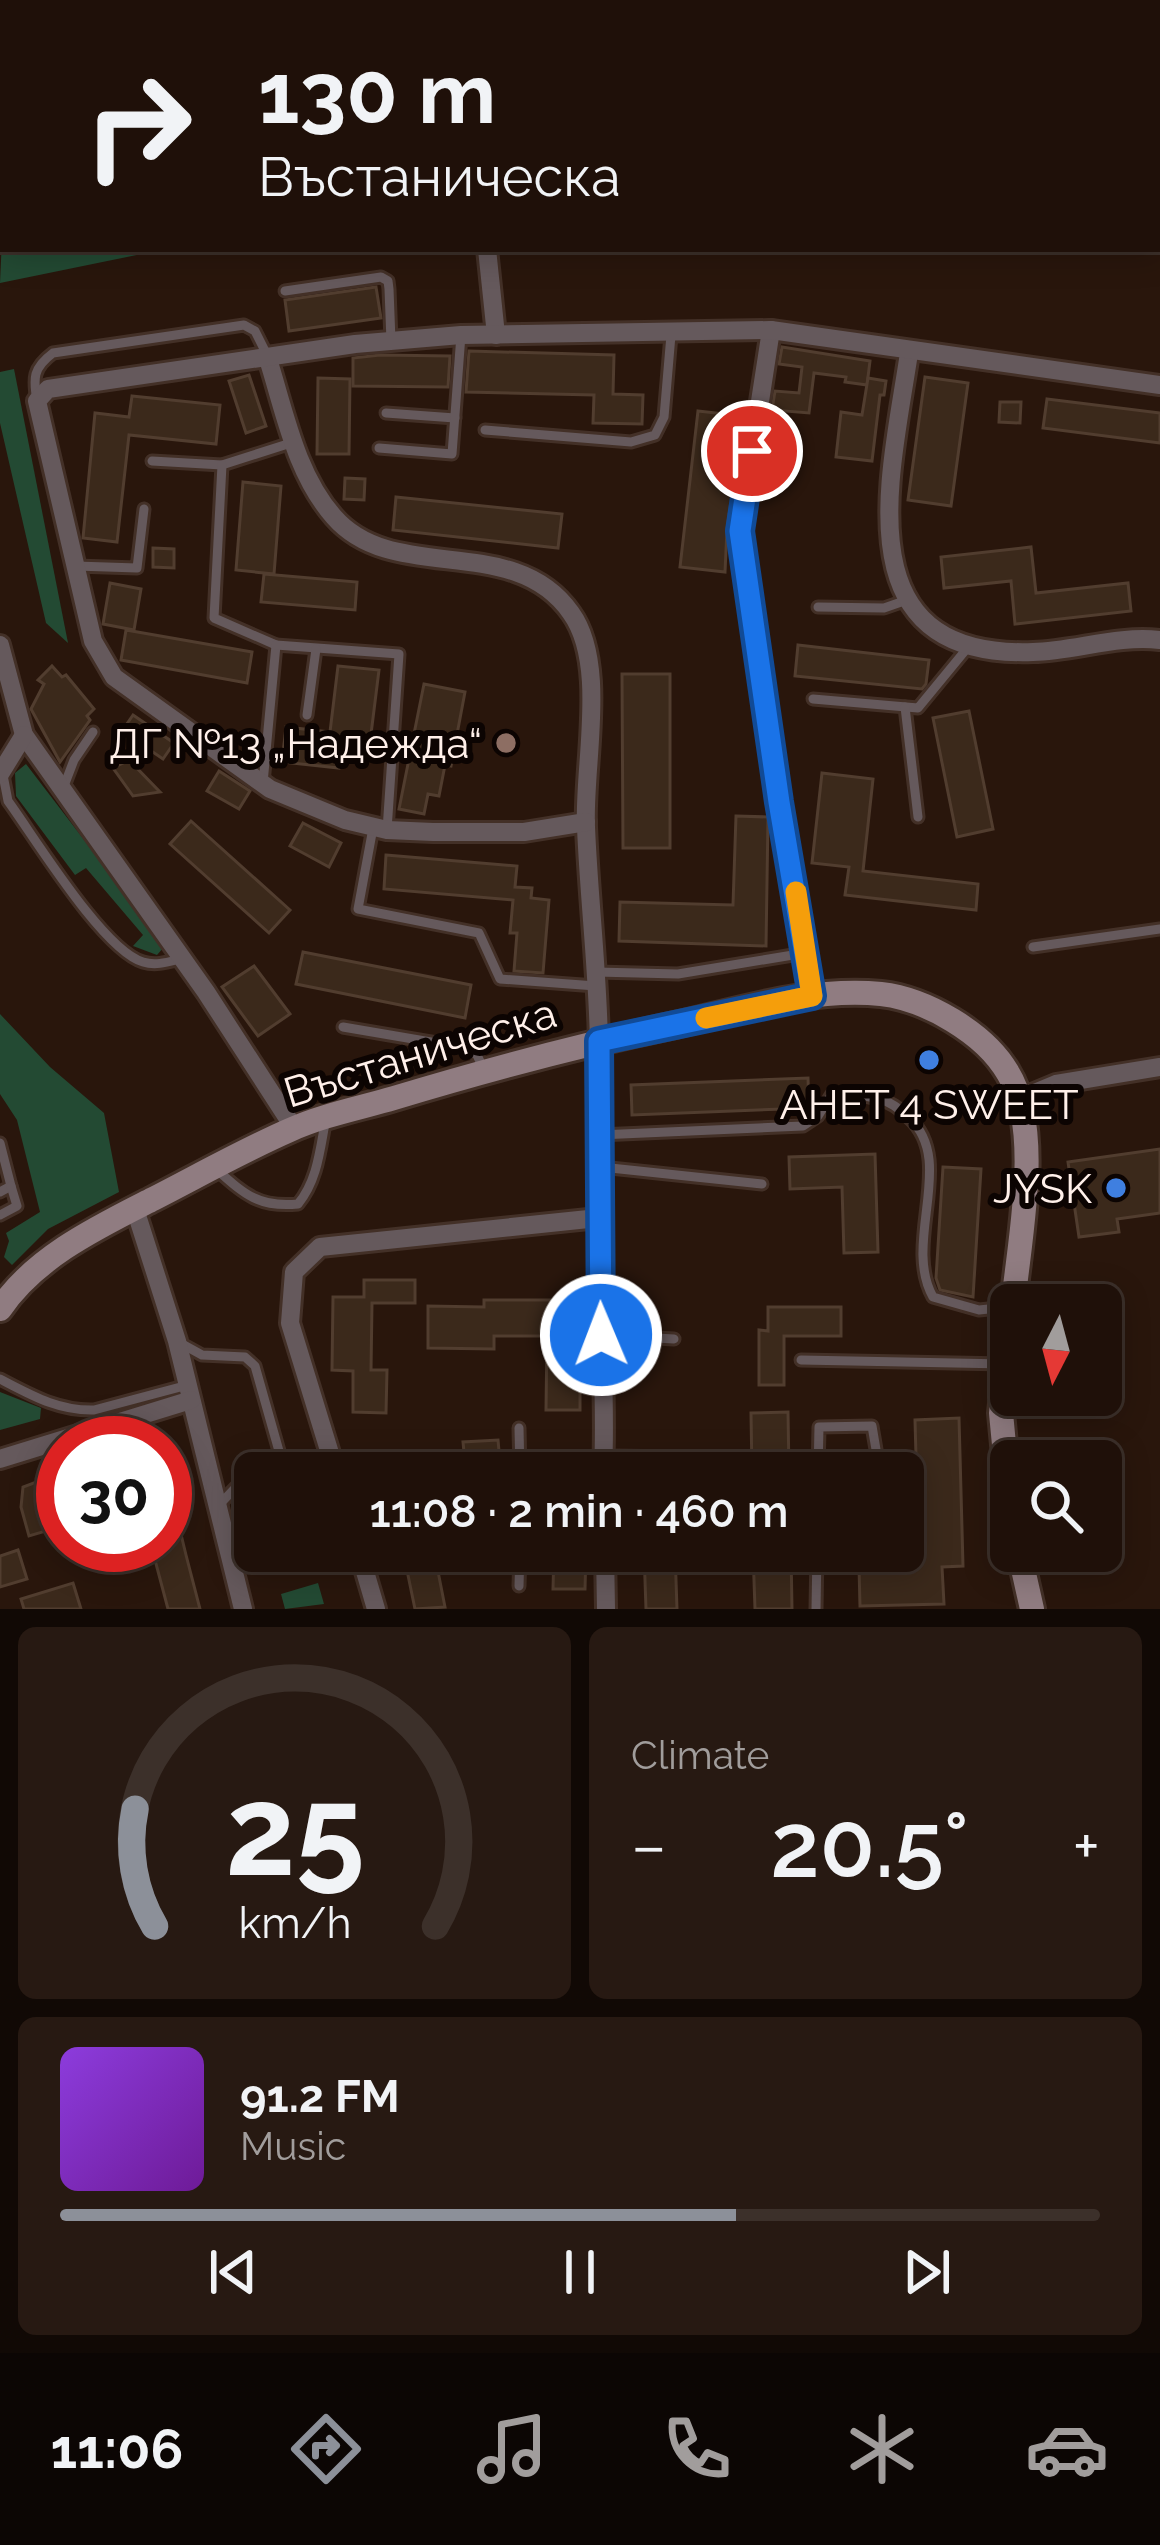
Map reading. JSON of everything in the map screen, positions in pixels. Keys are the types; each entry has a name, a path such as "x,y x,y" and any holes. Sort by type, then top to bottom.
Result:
{"main road":[{"name":"Въстаническа","path":"0,1309 14,1289 70,1244 294,1128 484,1070 599,1041 812,996 885,994 934,1010 981,1041 1008,1071 1020,1099 1026,1142 1016,1284"},
{"path":"1024,1572 1032,1609"}],"street":[{"path":"487,252 496,335"},
{"path":"771,330 740,531 812,996"},
{"path":"586,822 524,832 380,829 345,820 262,783 114,677 93,641 37,401 48,389 392,341 460,335 771,330 1160,385"},
{"path":"909,353 887,525 907,600 940,634 969,646 1035,652 1139,638 1160,640"},
{"path":"268,359 306,476 337,520 371,542 416,555 512,568 545,584 572,613 586,641 590,688 586,822 599,1041 604,1452"},
{"path":"0,645 24,735 183,958 294,1128"},
{"path":"1,772 24,735"},
{"path":"1020,1099 1056,1084 1160,1067"},
{"path":"135,1209 177,1342 243,1609"},
{"path":"330,1452 290,1323 293,1272 320,1247 598,1219"},
{"path":"0,1459 189,1393"},
{"path":"365,1572 376,1609"},
{"path":"605,1572 606,1609"}],"lane":[{"path":"285,291 381,278 388,281 392,341"},
{"path":"37,401 33,378 41,362 53,353 244,326 255,331 268,359"},
{"path":"379,448 452,454 460,335"},
{"path":"484,430 631,442 655,435 664,417 671,335"},
{"path":"386,413 455,418"},
{"path":"152,461 221,465 294,442"},
{"path":"221,465 214,618 276,645 399,654 380,829 358,909 479,933 500,979 678,974 805,953"},
{"path":"76,566 137,568 144,508"},
{"path":"818,608 884,608 907,600"},
{"path":"262,783 276,645"},
{"path":"813,699 918,708 969,646"},
{"path":"307,715 316,650"},
{"path":"905,707 917,817"},
{"path":"64,786 93,732"},
{"path":"1,772 8,801 114,942 145,963 183,958"},
{"path":"1033,946 1160,929"},
{"path":"343,1028 466,1048 477,1055 484,1070"},
{"path":"598,1135 802,1126 818,1116 832,1094 842,1091 891,1102 923,1131 930,1152 921,1263 933,1298 990,1309"},
{"path":"215,1168 248,1198 272,1206 298,1204 316,1168 326,1118"},
{"path":"0,1143 6,1189 17,1206 0,1215"},
{"path":"598,1167 763,1184"},
{"path":"601,1335 674,1339"},
{"path":"177,1342 202,1355 245,1357 255,1366 279,1452"},
{"path":"801,1360 990,1364"},
{"path":"0,1379 52,1405 78,1411 189,1393"},
{"path":"818,1452 819,1427 872,1426 876,1452"},
{"path":"519,1428 520,1452"},
{"path":"217,1508 234,1489"},
{"path":"519,1572 519,1586"},
{"path":"816,1609 817,1572"}],"green space":[{"path":"1,252 151,252 0,283"},
{"path":"14,369 68,643 46,623 0,423 0,372"},
{"path":"26,764 157,935 163,948 157,955 133,946 143,935 86,868 75,875 16,796 15,773"},
{"path":"0,1014 50,1067 104,1113 119,1192 48,1229 12,1265 4,1257 9,1241 6,1233 40,1212 17,1120 0,1094"},
{"path":"0,1392 41,1408 36,1420 0,1430"},
{"path":"318,1583 324,1604 285,1609 281,1594"}],"building":[{"path":"376,287 381,318 289,331 285,300"},
{"path":"782,347 870,361 867,385 814,373 809,413 772,410 775,391 799,393 802,367 779,364"},
{"path":"469,351 614,355 613,394 643,395 642,424 593,423 594,395 466,392"},
{"path":"450,356 448,387 353,386 353,358"},
{"path":"249,375 266,426 246,433 229,381"},
{"path":"925,377 968,383 951,506 908,500"},
{"path":"318,378 350,379 349,454 317,454"},
{"path":"868,378 886,381 872,461 836,457 841,412 862,415"},
{"path":"132,396 220,405 216,444 129,435 117,542 83,538 95,413 129,417"},
{"path":"1047,399 1160,413 1160,443 1043,428"},
{"path":"1000,402 1021,402 1020,423 999,422"},
{"path":"698,411 743,416 725,572 680,567"},
{"path":"345,478 365,479 364,500 344,499"},
{"path":"243,482 281,486 274,574 236,570"},
{"path":"396,497 562,514 558,548 393,530"},
{"path":"1031,547 1036,593 1128,583 1131,611 1015,624 1011,581 944,588 941,557"},
{"path":"153,548 174,549 174,568 153,567"},
{"path":"264,574 357,582 355,610 261,602"},
{"path":"110,583 141,589 134,630 103,624"},
{"path":"126,630 252,652 247,683 121,660"},
{"path":"798,645 929,660 926,684 922,689 795,676"},
{"path":"52,666 62,677 66,675 94,709 60,762 31,709 44,684 38,680"},
{"path":"338,666 379,670 369,750 342,747 339,768 282,762 286,727 330,732"},
{"path":"622,674 670,674 670,848 623,848"},
{"path":"424,684 465,692 451,766 445,765 439,796 428,794 424,814 399,809"},
{"path":"969,711 993,829 957,837 933,718"},
{"path":"133,715 174,743 163,759 122,731"},
{"path":"129,760 160,792 133,796 113,768"},
{"path":"219,771 250,791 239,809 207,791"},
{"path":"822,773 873,779 863,871 978,884 976,910 845,895 849,867 812,863"},
{"path":"736,816 768,817 766,946 619,941 620,902 733,905"},
{"path":"191,821 290,910 269,933 170,844"},
{"path":"303,823 341,843 329,867 290,846"},
{"path":"386,855 517,866 515,887 532,888 531,898 549,900 543,973 514,971 513,900 384,889"},
{"path":"303,952 471,985 465,1018 296,984"},
{"path":"254,966 290,1014 258,1036 222,987"},
{"path":"808,1078 809,1108 632,1115 631,1085"},
{"name":"JYSK","path":"1160,1149 1160,1213 1117,1219 1119,1232 1079,1237 1068,1162"},
{"path":"875,1154 878,1252 844,1253 842,1187 790,1189 789,1157"},
{"path":"943,1167 981,1169 973,1297 940,1290 936,1278"},
{"path":"364,1280 415,1280 415,1303 372,1303 371,1370 387,1370 386,1413 353,1412 353,1371 332,1370 333,1297 364,1297"},
{"path":"484,1300 564,1300 564,1333 580,1333 580,1410 546,1410 547,1336 494,1336 494,1349 428,1348 428,1306 484,1307"},
{"path":"768,1307 841,1307 841,1336 784,1336 784,1385 759,1385 759,1330 768,1331"},
{"path":"788,1412 789,1452 752,1452 751,1413"},
{"path":"959,1418 963,1566 942,1567 944,1604 860,1606 859,1572 924,1572 924,1452 916,1452 915,1420"},
{"path":"498,1440 499,1452 464,1452 463,1442"},
{"path":"36,1482 36,1534 29,1536 21,1507 23,1487"},
{"path":"18,1550 27,1579 0,1587 0,1556"},
{"path":"158,1572 191,1572 200,1609 168,1609"},
{"path":"407,1572 438,1572 445,1607 415,1609"},
{"path":"553,1572 585,1572 585,1589 553,1589"},
{"path":"645,1572 676,1572 677,1609 646,1609"},
{"path":"754,1572 791,1572 792,1609 755,1609"},
{"path":"73,1583 81,1609 24,1609 21,1599"}],"slow traffic":[{"path":"706,1018 812,996 796,892"}],"place":[{"name":"ДГ №13 „Надежда“","path":"506,743"},
{"name":"АНЕТ 4 SWEET","path":"929,1060"},
{"name":"JYSK","path":"1116,1188"}],"route":[{"path":"601,1335 599,1041 812,996 740,531 752,451"}]}
